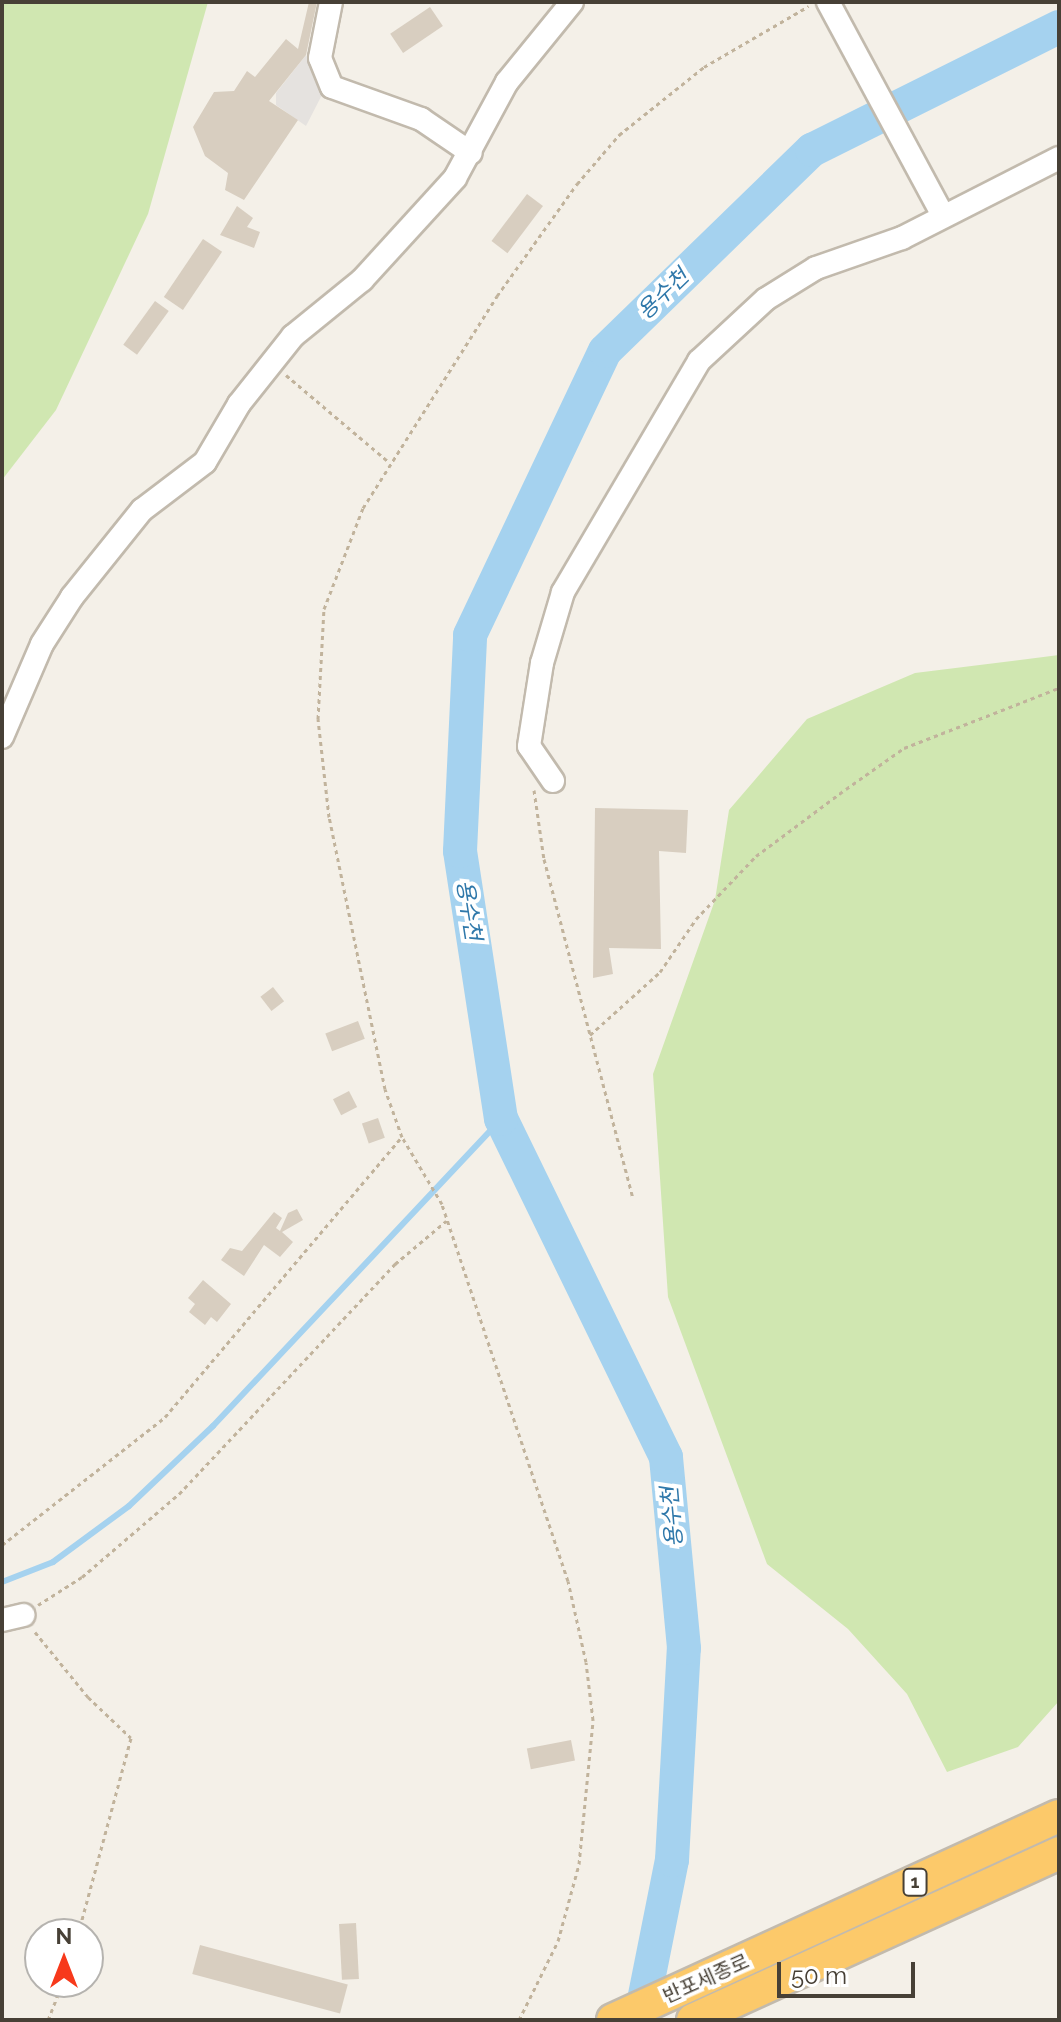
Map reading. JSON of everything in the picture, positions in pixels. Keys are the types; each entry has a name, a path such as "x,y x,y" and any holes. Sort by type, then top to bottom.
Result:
{"highway":[{"name":"반포세종로","path":"613,2020 1059,1816"},
{"name":"반포세종로","path":"693,2020 1059,1853"}],"street":[{"path":"331,2 320,58 332,87 421,119 471,153"},
{"path":"2,737 53,622 142,510 205,462 239,404 274,365 293,336 362,280 471,153 507,82 572,2"},
{"path":"828,2 943,216"},
{"path":"543,783 529,746 542,663 563,592 699,361 766,299 816,268 902,238 943,216 1055,168"}],"path":[{"path":"519,2020 553,1955 579,1864 593,1720 568,1581 442,1204 402,1137 349,933 329,817 317,662 338,564 390,463 497,296 619,135 704,67 818,2"},
{"path":"274,365 390,463"},
{"path":"590,1035 660,972 696,919 756,856 846,789 904,748 1059,688"},
{"path":"543,783 544,859 633,1199"},
{"path":"2,1545 165,1417 402,1137"},
{"path":"82,1918 131,1738 12,1617 82,1577 179,1494 395,1264 446,1221"},
{"path":"48,2020 57,1998"}],"green space":[{"path":"2,2 208,2 148,214 56,410 2,480"},
{"path":"1059,655 1059,1701 1018,1747 947,1772 907,1694 848,1629 767,1564 668,1297 653,1074 715,900 729,810 807,719 915,673"}],"shaded area":[{"path":"306,55 325,89 306,126 276,105 276,93"}],"building":[{"path":"309,2 317,2 306,55 269,101 298,120 244,200 225,190 228,173 205,156 193,127 214,92 234,91 247,71 255,77 286,39 298,49"},
{"path":"430,7 443,26 403,53 390,34"},
{"path":"527,194 543,206 507,253 491,241"},
{"path":"237,206 253,218 247,227 260,232 254,248 220,235"},
{"path":"203,239 222,252 183,310 164,297"},
{"path":"155,301 169,311 137,355 123,345"},
{"path":"595,808 688,810 686,853 659,851 661,949 609,948 613,974 593,978"},
{"path":"273,987 284,1001 271,1011 260,997"},
{"path":"358,1021 365,1039 332,1051 325,1034"},
{"path":"349,1091 357,1107 341,1115 333,1099"},
{"path":"378,1118 385,1138 369,1143 362,1124"},
{"path":"297,1209 303,1220 282,1232 293,1242 280,1257 264,1245 244,1276 221,1260 230,1248 242,1251 274,1212 282,1218 276,1228 280,1231 288,1213"},
{"path":"203,1280 231,1304 217,1322 211,1317 205,1325 189,1312 195,1304 188,1298"},
{"path":"571,1740 575,1761 531,1769 527,1749"},
{"path":"356,1923 359,1979 342,1980 339,1924"},
{"path":"200,1945 348,1985 340,2014 192,1974"}],"waterway":[{"name":"용수천","path":"640,2020 672,1860 684,1648 666,1457 501,1119 460,851 470,635 605,351 812,150 1059,27"},
{"path":"2,1582 53,1562 129,1506 213,1426 501,1119"}]}
